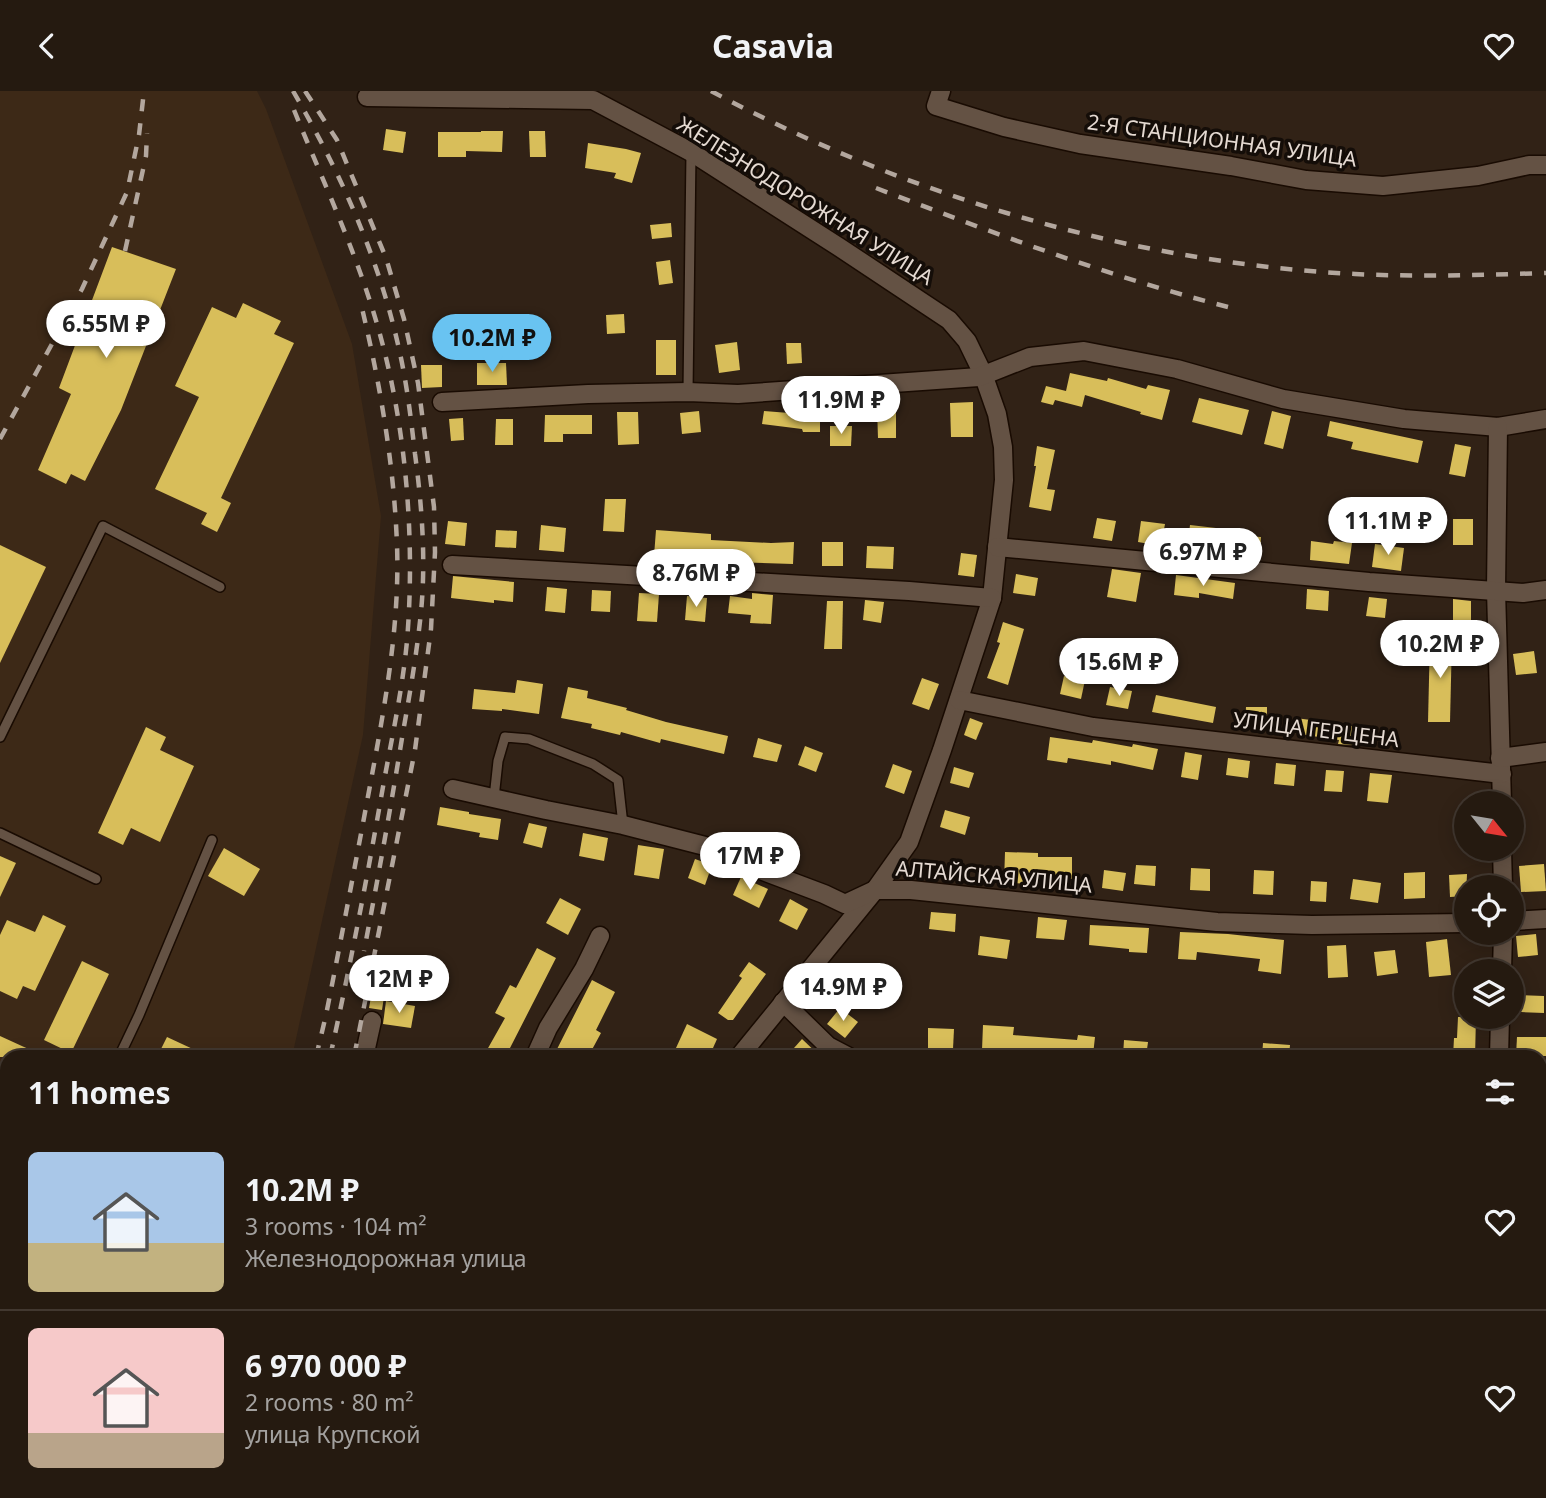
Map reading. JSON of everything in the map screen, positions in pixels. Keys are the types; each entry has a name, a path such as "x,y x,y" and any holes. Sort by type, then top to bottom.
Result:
{"street":[{"name":"ЖЕЛЕЗНОДОРОЖНАЯ УЛИЦА","path":"367,97 593,100 691,152 949,320 967,341 983,374 997,414 1003,447 1004,480 992,599 909,842 875,890 745,1050"},
{"name":"2-Я СТАНЦИОННАЯ УЛИЦА","path":"939,99 1004,127 1080,144 1306,180 1383,186 1478,176 1529,165 1546,165"},
{"path":"442,402 588,394 738,394 979,377 1030,357 1084,351 1177,369 1283,399 1404,419 1498,427 1546,419"},
{"path":"1498,427 1496,590 1502,791"},
{"path":"997,547 1368,582 1523,593 1546,590"},
{"path":"452,565 909,591 992,599"},
{"name":"УЛИЦА ГЕРЦЕНА","path":"959,700 1093,727 1501,766 1546,752"},
{"name":"АЛТАЙСКАЯ УЛИЦА","path":"453,789 624,825 705,846 845,904 875,890 911,890 1217,922 1311,925 1454,923"},
{"path":"1524,920 1546,919"},
{"path":"538,1050 600,936"},
{"path":"783,1002 828,1047 834,1050"},
{"path":"366,1050 372,1021"},
{"path":"1499,1050 1500,1029"}],"lane":[{"path":"575,91 593,100"},
{"path":"688,392 691,152"},
{"path":"0,737 103,526 220,587"},
{"path":"494,798 498,761 505,737 529,739 593,764 618,780 624,825"},
{"path":"0,833 96,879"},
{"path":"122,1050 212,840"}],"shaded area":[{"path":"0,91 257,91 352,344 381,516 363,735 294,1050 0,1050"}],"building":[{"path":"386,129 406,132 403,153 383,150"},
{"path":"503,131 502,152 466,151 466,157 438,157 438,132"},
{"path":"529,131 545,131 546,157 530,157"},
{"path":"588,143 641,153 632,183 614,178 616,173 585,168"},
{"path":"671,223 672,237 652,239 650,225"},
{"path":"112,247 176,269 121,410 85,481 71,474 66,484 38,470 71,394 59,388"},
{"path":"670,260 673,283 659,285 656,262"},
{"path":"243,303 281,321 274,334 294,343 221,498 231,503 217,532 201,524 207,513 155,489 199,397 175,386 212,307 236,318"},
{"path":"624,314 625,333 607,334 606,315"},
{"path":"656,340 676,340 676,375 656,375"},
{"path":"737,342 740,370 719,373 715,345"},
{"path":"786,343 801,343 802,363 787,364"},
{"path":"477,363 506,363 507,385 477,385"},
{"path":"421,365 442,365 442,387 422,388"},
{"path":"1070,373 1107,381 1108,378 1146,389 1148,385 1170,390 1162,420 1085,395 1082,407 1055,400 1053,405 1041,402 1046,386 1066,391"},
{"path":"1199,398 1249,410 1242,435 1192,422"},
{"path":"973,402 973,437 951,437 950,403"},
{"path":"877,408 896,408 896,438 878,438"},
{"path":"699,411 701,432 682,434 680,413"},
{"path":"764,411 802,414 820,411 820,432 803,432 802,429 762,424"},
{"path":"1272,411 1291,416 1283,449 1264,444"},
{"path":"617,412 638,412 639,444 618,445"},
{"path":"545,415 592,415 592,434 563,434 563,442 544,442"},
{"path":"463,418 464,440 451,441 449,419"},
{"path":"496,419 513,419 513,445 495,445"},
{"path":"1330,421 1423,441 1418,463 1351,449 1353,442 1327,436"},
{"path":"830,426 852,426 851,446 830,446"},
{"path":"1455,444 1471,447 1465,477 1449,474"},
{"path":"1037,446 1055,450 1047,489 1055,490 1051,511 1029,507"},
{"path":"605,499 626,499 624,532 603,531"},
{"path":"1097,518 1116,521 1112,541 1093,538"},
{"path":"1453,519 1473,519 1473,545 1453,545"},
{"path":"448,521 467,523 465,546 445,544"},
{"path":"1141,521 1165,524 1161,546 1138,542"},
{"path":"541,525 566,528 564,552 539,550"},
{"path":"1190,525 1216,528 1215,534 1261,537 1260,553 1187,549"},
{"path":"496,530 517,531 516,548 495,547"},
{"path":"656,530 711,534 711,540 794,542 793,564 729,562 729,556 673,551 672,557 654,556"},
{"path":"1311,541 1352,543 1349,564 1310,560"},
{"path":"822,542 843,542 843,566 822,566"},
{"path":"1375,544 1404,548 1401,571 1372,567"},
{"path":"0,545 46,567 0,663"},
{"path":"867,546 894,547 893,569 866,568"},
{"path":"961,553 977,555 974,577 958,575"},
{"path":"1112,569 1141,573 1136,602 1107,597"},
{"path":"1016,574 1038,578 1035,596 1013,593"},
{"path":"1176,575 1235,583 1233,599 1199,593 1199,598 1174,595"},
{"path":"453,576 514,582 513,602 494,600 494,603 451,598"},
{"path":"547,587 567,589 565,613 545,611"},
{"path":"1307,589 1329,591 1328,611 1306,609"},
{"path":"592,590 611,591 610,612 591,611"},
{"path":"639,593 659,594 657,622 637,621"},
{"path":"752,593 773,595 771,624 750,623 751,615 728,613 730,596 752,599"},
{"path":"687,596 707,598 705,622 685,620"},
{"path":"1369,597 1387,599 1385,618 1366,616"},
{"path":"1453,599 1471,601 1471,622 1453,622"},
{"path":"865,600 884,602 881,623 863,620"},
{"path":"827,601 843,601 842,649 824,649"},
{"path":"1003,622 1024,629 1008,685 987,678 1000,643 997,642"},
{"path":"1430,637 1452,638 1450,722 1428,722"},
{"path":"1534,651 1537,673 1516,675 1513,654"},
{"path":"1064,676 1085,680 1081,699 1060,694"},
{"path":"922,678 939,684 929,710 912,704"},
{"path":"517,680 543,684 539,714 502,709 472,709 474,689 515,693"},
{"path":"568,687 588,691 587,698 627,708 626,710 728,736 724,754 661,739 660,743 621,732 620,735 591,728 592,724 561,718"},
{"path":"1110,687 1132,691 1128,709 1106,705"},
{"path":"1156,695 1216,707 1213,723 1152,712"},
{"path":"1246,707 1267,707 1267,728 1245,728"},
{"path":"970,718 983,723 976,740 964,735"},
{"path":"1295,718 1319,721 1319,724 1368,727 1367,746 1338,744 1339,740 1292,733"},
{"path":"146,727 166,737 160,750 194,766 160,842 131,828 123,845 98,833"},
{"path":"1050,737 1092,743 1093,740 1132,747 1133,744 1158,749 1153,770 1111,761 1111,765 1068,758 1067,763 1047,760"},
{"path":"758,738 782,745 777,762 753,757"},
{"path":"805,746 823,753 816,772 798,765"},
{"path":"1185,752 1202,755 1198,780 1181,777"},
{"path":"1228,758 1250,761 1248,778 1226,775"},
{"path":"1276,763 1296,765 1294,786 1274,784"},
{"path":"893,764 912,771 904,794 885,787"},
{"path":"954,767 974,773 969,788 950,783"},
{"path":"1326,770 1344,771 1342,792 1324,791"},
{"path":"1370,773 1392,775 1388,803 1367,801"},
{"path":"440,807 501,819 498,840 479,837 480,833 437,825"},
{"path":"945,810 970,817 965,835 940,827"},
{"path":"529,823 547,827 542,848 523,843"},
{"path":"583,833 608,838 604,861 579,856"},
{"path":"638,845 664,849 659,879 634,875"},
{"path":"224,848 260,869 244,896 208,876"},
{"path":"1005,852 1038,853 1038,857 1072,857 1072,879 1038,879 1038,884 1004,883"},
{"path":"0,856 16,863 0,897"},
{"path":"695,859 712,865 705,885 688,878"},
{"path":"1544,864 1546,891 1524,892 1524,875 1520,875 1519,866"},
{"path":"1136,865 1156,866 1155,886 1134,884"},
{"path":"1191,868 1210,869 1210,891 1190,890"},
{"path":"1104,870 1126,873 1123,891 1102,888"},
{"path":"1254,870 1274,871 1273,895 1253,894"},
{"path":"1425,872 1425,898 1404,899 1404,873"},
{"path":"1467,874 1454,875 1454,897 1450,897 1449,875"},
{"path":"741,877 768,889 759,908 733,895"},
{"path":"1353,879 1381,883 1378,903 1350,899"},
{"path":"1311,881 1327,882 1326,902 1310,901"},
{"path":"560,898 581,909 568,935 546,923"},
{"path":"790,899 808,909 797,930 779,921"},
{"path":"931,912 956,914 955,932 929,929"},
{"path":"43,915 66,926 35,991 23,986 17,999 0,991 0,935 7,920 35,932"},
{"path":"1038,917 1067,920 1064,940 1036,938"},
{"path":"1090,925 1149,928 1147,953 1089,945"},
{"path":"1180,932 1284,940 1281,974 1258,971 1260,959 1197,952 1196,960 1178,959"},
{"path":"1536,934 1538,955 1518,957 1517,945 1524,945 1524,935"},
{"path":"980,936 1010,940 1007,959 978,955"},
{"path":"1447,939 1451,975 1429,977 1426,942"},
{"path":"1346,945 1348,977 1328,978 1327,946"},
{"path":"537,948 556,958 510,1048 511,1050 487,1050 505,1018 495,1013 510,985 516,988"},
{"path":"1395,950 1398,973 1377,976 1374,952"},
{"path":"82,961 109,974 72,1050 65,1050 44,1040"},
{"path":"749,962 766,974 733,1020 728,1020 718,1013 742,978 739,976"},
{"path":"375,975 387,977 382,1010 369,1008"},
{"path":"871,975 888,989 875,1004 858,990"},
{"path":"592,980 615,992 596,1030 601,1033 592,1050 557,1050"},
{"path":"1524,995 1544,996 1544,1013 1524,1012"},
{"path":"386,1001 415,1006 411,1028 383,1024"},
{"path":"840,1008 858,1022 845,1038 827,1024"},
{"path":"687,1024 717,1039 712,1050 676,1048"},
{"path":"983,1025 1014,1027 1013,1035 1077,1040 1078,1035 1095,1037 1094,1050 982,1050"},
{"path":"928,1028 954,1029 953,1049 928,1048"},
{"path":"1457,1029 1476,1029 1475,1050 1453,1050 1454,1038 1457,1038"},
{"path":"0,1036 31,1050 0,1050"},
{"path":"167,1037 195,1050 160,1050"},
{"path":"1517,1037 1546,1037 1546,1050 1516,1050"},
{"path":"802,1039 814,1050 792,1050"},
{"path":"1124,1040 1148,1042 1147,1050 1123,1050"},
{"path":"1263,1043 1290,1045 1290,1050 1262,1050"}],"railway":[{"path":"0,439 82,289 127,192 139,135 144,91"},
{"path":"293,91 342,184 381,282 404,375 421,513 421,612 411,687 364,951"},
{"path":"305,91 337,140 386,258 404,319 418,383 434,507 435,552 431,629 415,750 355,1050"},
{"path":"711,91 786,129 942,192 1023,218 1105,239 1188,256 1355,274 1427,276 1546,273"},
{"path":"294,110 353,253 382,342 398,415 409,529 409,604 402,681 332,1050"},
{"path":"125,251 146,156 147,133"},
{"path":"876,188 1094,268 1228,307"},
{"path":"318,1050 380,730 396,607 397,545 389,454 380,394 361,304"}]}
